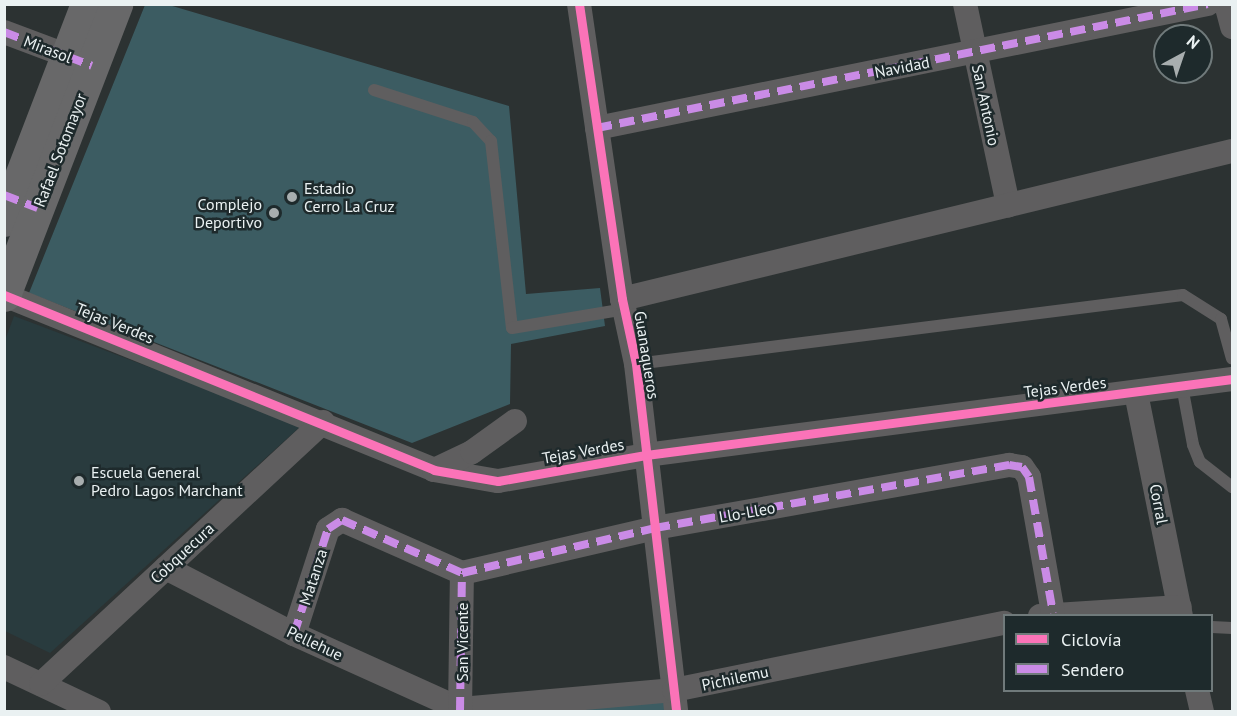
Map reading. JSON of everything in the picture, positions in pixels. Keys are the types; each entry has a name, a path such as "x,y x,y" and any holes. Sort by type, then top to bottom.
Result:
{"main road":[{"name":"Rafael Sotomayor","path":"80,61 87,4"},
{"name":"Rafael Sotomayor","path":"4,295 15,205 80,61 116,4"}],"street":[{"name":"Guanaqueros","path":"579,4 623,304 636,364 675,701"},
{"name":"San Antonio","path":"965,4 1008,205"},
{"name":"Navidad","path":"597,128 1208,4"},
{"path":"1226,4 1233,27"},
{"name":"Mirasol","path":"4,32 80,61"},
{"path":"623,304 1008,205 1233,151"},
{"name":"Tejas Verdes","path":"4,295 323,422 434,470 498,481 646,455 1233,379"},
{"name":"Corral","path":"1136,393 1180,611"},
{"path":"434,470 472,452 515,421"},
{"name":"Cobquecura","path":"41,684 323,422"},
{"name":"Llo-Lleo","path":"462,573 655,528 1008,465 1022,467 1029,477 1046,614"},
{"name":"Matanza","path":"294,634 328,529 335,522 342,520 462,573"},
{"name":"Pellehue","path":"166,568 294,634 463,711"},
{"name":"San Vicente","path":"462,573 463,711"},
{"path":"1046,614 1180,611"},
{"name":"Pichilemu","path":"463,711 675,701 1003,623"},
{"path":"4,667 99,711"},
{"path":"1197,692 1202,711"}],"lane":[{"path":"374,90 473,122 491,141 512,328 623,304"},
{"path":"636,364 1183,295 1221,319 1233,359"},
{"path":"1182,386 1193,446 1200,462 1233,487"},
{"path":"1213,627 1233,628"}],"shaded area":[{"name":"Estadio Cerro La Cruz","path":"145,5 169,5 509,106 526,294 600,288 605,326 511,344 510,404 412,443 29,293"},
{"path":"14,316 302,425 50,653 5,631 4,343"},
{"path":"666,699 667,712 536,712"}],"marked path":[{"path":"597,128 1208,4"},
{"path":"4,32 92,66"},
{"path":"4,195 38,208"},
{"path":"294,634 328,529 342,520 462,573 655,528 1009,465 1022,467 1029,477 1053,613"},
{"path":"460,712 462,573"}],"cycle path":[{"path":"579,4 622,299 636,364 676,712"},
{"path":"4,295 434,470 498,481 646,455 1232,379"}],"place":[{"name":"Estadio Cerro La Cruz","path":"292,197"},
{"name":"Complejo Deportivo","path":"274,213"},
{"name":"Escuela General Pedro Lagos Marchant","path":"79,481"}]}
